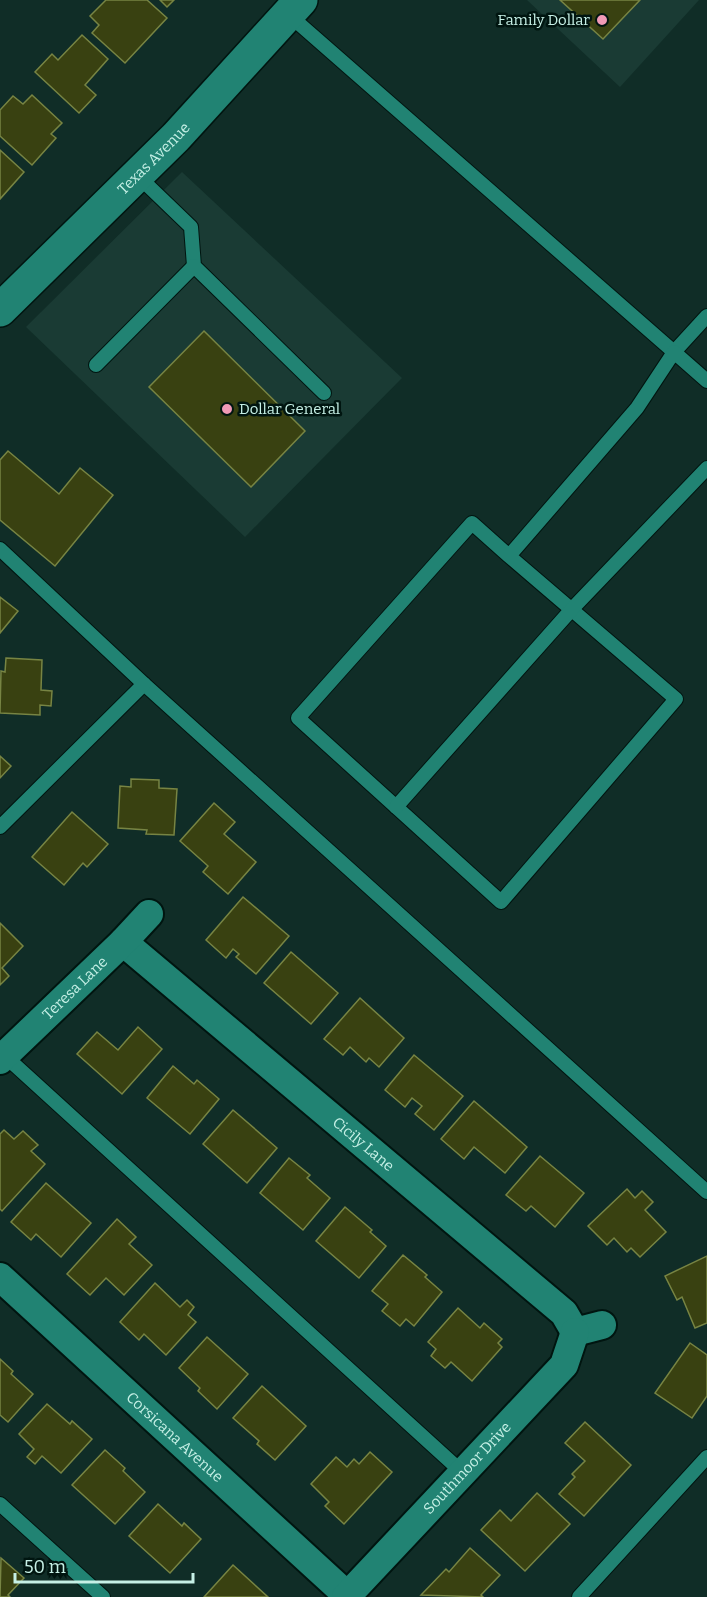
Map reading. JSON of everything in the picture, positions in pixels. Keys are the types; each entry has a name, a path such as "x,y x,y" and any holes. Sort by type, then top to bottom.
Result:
{"street":[{"name":"Texas Avenue","path":"0,310 176,137 295,7"},
{"name":"Teresa Lane","path":"2,1058 123,942 149,914"},
{"name":"Cicily Lane","path":"123,942 564,1313 574,1332"},
{"name":"Corsicana Avenue","path":"0,1277 347,1596"},
{"path":"574,1332 602,1325"},
{"name":"Southmoor Drive","path":"347,1596 564,1365 574,1332"}],"lane":[{"path":"295,7 707,381"},
{"path":"137,175 191,227 194,266 324,393"},
{"path":"96,365 194,266"},
{"path":"509,555 637,408 674,352 707,316"},
{"path":"396,807 572,609 707,468"},
{"path":"472,524 572,609 675,699 501,902 298,718 472,524"},
{"path":"0,549 144,684 707,1192"},
{"path":"0,827 144,684"},
{"path":"2,1058 463,1473"},
{"path":"579,1597 707,1457"},
{"path":"0,1503 103,1597"}],"shaded area":[{"path":"527,0 699,0 620,87"},
{"path":"182,172 402,378 245,537 26,327"}],"building":[{"path":"106,0 147,0 167,18 125,63 92,33 99,25 90,16"},
{"path":"160,0 174,0 167,7"},
{"name":"Family Dollar","path":"560,0 640,0 603,39"},
{"path":"82,35 108,59 85,85 96,95 79,113 35,72 52,54 58,60"},
{"path":"32,95 62,123 51,134 56,138 32,165 0,136 0,110 13,96 23,104"},
{"path":"0,150 24,172 0,199"},
{"name":"Dollar General","path":"204,331 305,431 251,487 149,387"},
{"path":"8,451 59,494 80,468 113,495 55,566 0,520 0,460"},
{"path":"0,597 18,611 0,633"},
{"path":"6,658 42,660 41,690 52,691 51,706 40,705 40,715 0,713 1,671 5,672"},
{"path":"0,756 11,766 0,778"},
{"path":"131,779 159,780 159,788 177,789 174,835 146,834 147,830 118,828 120,786 131,787"},
{"path":"214,803 235,822 224,834 256,862 228,894 203,872 208,866 180,841"},
{"path":"72,812 108,844 87,867 83,863 64,885 32,857"},
{"path":"243,897 289,936 256,974 236,957 239,954 233,949 226,958 206,940"},
{"path":"0,923 23,946 2,968 9,976 0,985"},
{"path":"291,952 338,993 311,1024 264,983"},
{"path":"360,998 404,1038 379,1067 369,1058 366,1062 350,1047 343,1055 324,1039"},
{"path":"138,1027 162,1049 122,1094 77,1054 97,1032 118,1050"},
{"path":"414,1055 463,1096 434,1130 415,1114 422,1106 412,1098 405,1107 385,1090"},
{"path":"173,1066 194,1084 197,1080 219,1099 190,1134 147,1098"},
{"path":"474,1101 527,1147 505,1173 474,1147 464,1159 441,1139"},
{"path":"233,1110 277,1148 247,1183 203,1144"},
{"path":"4,1130 14,1139 23,1131 38,1145 31,1151 45,1164 2,1211 0,1209 0,1134"},
{"path":"540,1156 584,1193 555,1227 531,1206 526,1211 506,1195"},
{"path":"289,1158 310,1175 307,1178 330,1198 303,1230 260,1193"},
{"path":"46,1183 91,1223 61,1257 36,1234 31,1240 11,1222"},
{"path":"627,1189 635,1198 642,1191 653,1202 645,1210 666,1232 640,1257 631,1248 627,1252 614,1238 607,1245 588,1226"},
{"path":"345,1207 372,1230 370,1232 386,1246 359,1278 316,1241"},
{"path":"117,1219 136,1237 129,1244 152,1265 124,1295 106,1278 90,1295 67,1274"},
{"path":"403,1255 427,1275 425,1277 442,1292 414,1326 406,1319 400,1326 382,1311 388,1304 372,1291"},
{"path":"707,1256 707,1323 695,1328 682,1297 677,1300 665,1276"},
{"path":"155,1283 180,1307 187,1300 194,1307 188,1315 196,1322 166,1355 144,1334 139,1340 120,1322"},
{"path":"458,1308 480,1328 484,1323 502,1339 498,1343 502,1347 472,1381 451,1362 445,1368 431,1356 436,1349 428,1342"},
{"path":"207,1337 248,1374 217,1409 198,1391 200,1388 179,1368"},
{"path":"690,1343 707,1355 707,1396 692,1418 655,1393"},
{"path":"0,1359 13,1371 11,1374 33,1394 8,1422 0,1415"},
{"path":"262,1386 306,1426 275,1460 257,1444 259,1441 233,1418"},
{"path":"47,1404 70,1424 72,1421 92,1439 61,1473 42,1456 35,1464 27,1457 34,1449 19,1434"},
{"path":"585,1422 631,1465 584,1516 559,1494 575,1477 572,1474 585,1461 565,1443"},
{"path":"105,1450 125,1468 123,1471 145,1492 115,1524 72,1485"},
{"path":"370,1452 392,1472 344,1524 325,1506 329,1502 311,1484 336,1457 347,1467 354,1459 359,1464"},
{"path":"537,1493 570,1524 525,1571 481,1530 500,1510 511,1521"},
{"path":"158,1504 182,1526 184,1523 201,1539 170,1573 129,1536"},
{"path":"470,1548 500,1575 481,1595 483,1597 421,1595 446,1569 449,1572"},
{"path":"1,1558 24,1578 8,1595 10,1597 0,1597"},
{"path":"233,1565 268,1597 204,1597"}],"place":[{"name":"Family Dollar","path":"602,20"},
{"name":"Dollar General","path":"227,409"}]}
